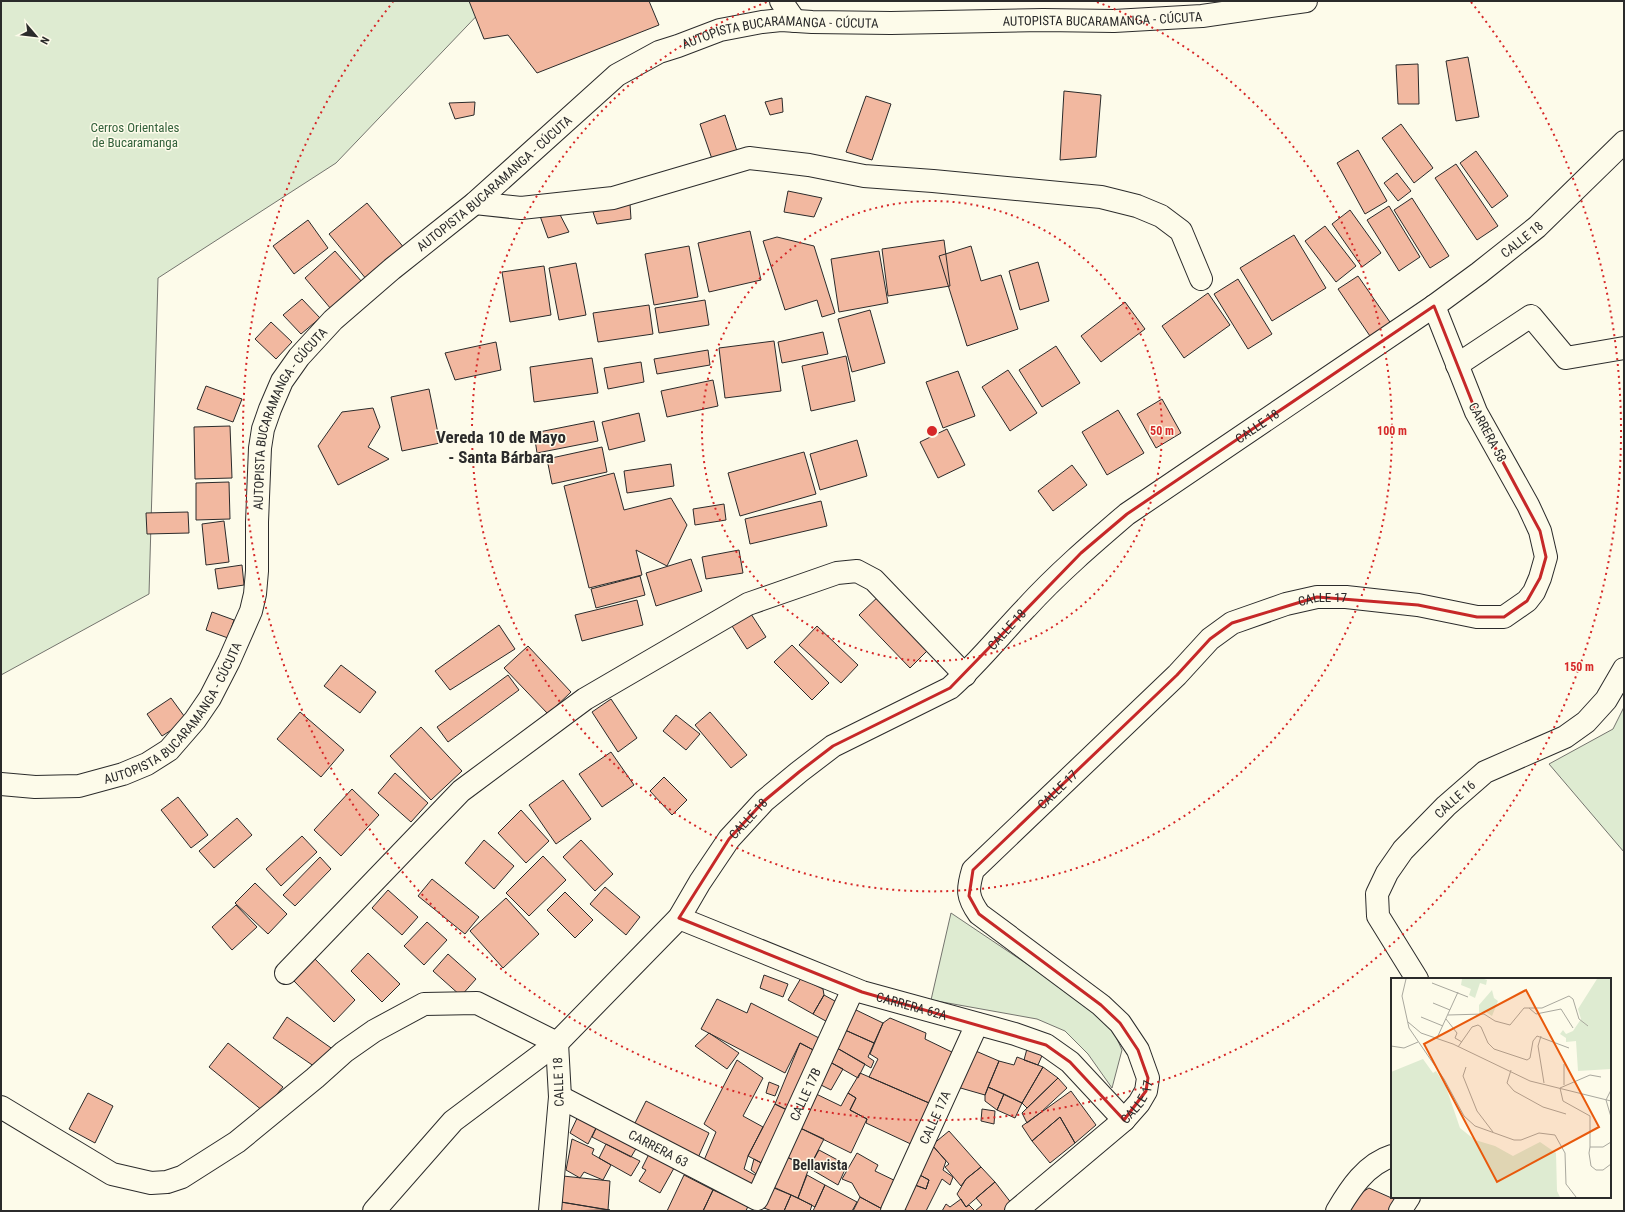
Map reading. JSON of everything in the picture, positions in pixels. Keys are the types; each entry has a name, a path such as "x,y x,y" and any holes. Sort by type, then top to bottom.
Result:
{"main road":[{"path":"781,1 795,21"},
{"name":"AUTOPISTA BUCARAMANGA - CÚCUTA","path":"1,784 35,787 79,786 123,774 147,764 169,750 195,720 210,698 230,661 251,611 255,594 257,571 257,514 261,442 263,429 270,408 282,381 300,357 333,320 392,269 475,203 617,75 659,52 720,30 762,22 781,20 891,23 1043,20 1114,21 1202,16 1306,1"},
{"name":"CALLE 18","path":"550,1211 560,1097 557,1043 679,918 700,882 729,839 764,801 798,772 833,746 950,688 965,675 1027,606 1081,553 1127,514 1434,306 1479,273 1537,227 1621,153"},
{"path":"475,203 521,208 613,198 749,158 809,165 864,176 1101,197 1137,206 1161,216 1182,231 1201,279"},
{"name":"CARRERA 58","path":"1434,306 1476,412 1528,505 1540,531 1546,557"},
{"path":"1457,365 1531,316 1566,358 1624,348"},
{"name":"CALLE 17","path":"1016,1211 1124,1120 1139,1103 1146,1091 1148,1078 1138,1050 1120,1023 1101,1005 979,914 972,904 969,896 969,885 974,870 1177,675 1210,639 1232,624 1286,604 1317,597 1346,597 1418,605 1477,618 1504,616 1527,601 1534,592 1546,557"},
{"path":"286,973 461,791 585,699 748,604 837,573 857,571 874,580 965,675"},
{"name":"CALLE 16","path":"1416,978 1378,916 1377,894 1387,873 1403,850 1446,806 1485,772 1565,737 1586,722 1606,700 1624,669"},
{"name":"CARRERA 62A","path":"679,918 853,989 1046,1045 1070,1062 1124,1120"},
{"name":"CALLE 17B","path":"757,1199 853,989"},
{"path":"1,1107 112,1174 151,1183 167,1182 182,1177 237,1142 315,1078 344,1052 374,1031 424,1004 477,1003 557,1043 453,1121 374,1211"},
{"name":"CALLE 17A","path":"892,1211 977,1024"},
{"name":"CARRERA 63","path":"560,1097 757,1199"},
{"path":"1337,1211 1351,1188 1373,1166 1391,1157"},
{"path":"1400,1211 1408,1198"}],"highlighted area":[{"path":"1434,306 1476,412 1540,531 1546,557 1540,578 1527,601 1504,617 1477,617 1418,605 1317,597 1232,623 1210,639 1177,675 973,870 969,896 979,914 1101,1005 1120,1023 1138,1050 1148,1078 1146,1091 1124,1120 1070,1062 1046,1045 862,992 679,918 729,839 764,801 799,772 833,746 950,688 1081,553 1127,514"}],"green space":[{"name":"Cerros Orientales de Bucaramanga","path":"1,1 494,1 488,4 336,163 158,278 149,594 1,675"},
{"path":"1624,707 1624,852 1549,764 1613,729"},
{"path":"951,913 1085,1003 1112,1028 1122,1050 1112,1088 1088,1054 1065,1031 1037,1019 931,1000"}],"building":[{"path":"469,1 649,1 659,25 537,73 508,35 484,39"},
{"path":"1468,57 1479,117 1456,121 1446,61"},
{"path":"1418,64 1419,104 1398,104 1396,65"},
{"path":"1064,91 1101,95 1096,157 1060,160"},
{"path":"866,96 891,104 872,160 846,152"},
{"path":"782,98 783,112 770,115 765,102"},
{"path":"475,102 474,115 455,119 449,103"},
{"path":"725,115 737,151 712,159 700,124"},
{"path":"1401,124 1433,168 1414,183 1382,138"},
{"path":"1358,150 1387,201 1365,214 1337,163"},
{"path":"1476,151 1508,196 1492,208 1460,163"},
{"path":"1456,164 1498,226 1477,240 1435,178"},
{"path":"1397,173 1411,191 1398,201 1384,183"},
{"path":"788,191 822,198 814,217 784,212"},
{"path":"1412,198 1449,256 1430,268 1394,210"},
{"path":"367,203 405,249 367,280 329,234"},
{"path":"630,204 631,219 597,224 593,212"},
{"path":"1389,206 1420,257 1399,271 1367,220"},
{"path":"556,207 569,232 548,238 540,216"},
{"path":"1350,210 1381,253 1362,267 1332,224"},
{"path":"308,220 328,248 294,274 273,246"},
{"path":"1325,226 1356,266 1336,282 1305,241"},
{"path":"750,231 761,280 709,292 698,243"},
{"path":"1294,235 1326,288 1272,321 1240,268"},
{"path":"777,237 814,246 835,313 822,317 817,300 785,310 763,241"},
{"path":"944,240 950,286 888,296 882,249"},
{"path":"689,246 698,297 654,305 645,254"},
{"path":"971,246 981,281 1001,275 1018,329 967,346 939,256"},
{"path":"335,251 362,282 331,309 305,278"},
{"path":"879,251 888,303 839,312 831,259"},
{"path":"1038,262 1049,301 1020,310 1009,271"},
{"path":"576,263 586,315 559,320 549,268"},
{"path":"544,266 551,315 510,322 502,272"},
{"path":"1358,276 1392,325 1372,339 1338,289"},
{"path":"1238,279 1272,334 1248,349 1214,294"},
{"path":"1208,293 1230,325 1184,358 1162,326"},
{"path":"302,299 320,318 301,334 283,315"},
{"path":"705,300 709,325 659,333 655,308"},
{"path":"1125,302 1145,329 1101,362 1081,336"},
{"path":"649,305 653,334 598,342 593,313"},
{"path":"870,310 885,363 852,372 838,319"},
{"path":"271,322 292,342 276,359 255,339"},
{"path":"823,332 828,354 782,363 778,342"},
{"path":"774,341 781,391 725,398 719,348"},
{"path":"496,342 501,370 455,380 445,353"},
{"path":"1056,346 1080,383 1042,407 1019,370"},
{"path":"708,350 710,365 657,374 654,359"},
{"path":"846,356 855,401 811,411 802,366"},
{"path":"592,358 598,393 534,402 530,367"},
{"path":"641,362 644,382 608,389 604,368"},
{"path":"1008,370 1037,413 1010,431 982,387"},
{"path":"958,371 975,416 943,428 926,382"},
{"path":"713,380 718,406 667,417 661,391"},
{"path":"206,386 242,399 233,422 197,409"},
{"path":"429,389 440,443 402,451 391,397"},
{"path":"1162,399 1181,433 1156,448 1137,414"},
{"path":"373,408 380,427 368,447 389,459 338,485 318,446 342,412"},
{"path":"1118,410 1144,453 1107,475 1082,432"},
{"path":"639,413 645,441 609,450 602,422"},
{"path":"594,421 598,441 537,453 534,433"},
{"path":"230,426 232,478 195,479 194,427"},
{"path":"947,429 965,465 938,478 920,442"},
{"path":"857,440 867,476 820,490 810,454"},
{"path":"602,447 607,472 552,484 547,459"},
{"path":"804,452 816,494 740,516 728,473"},
{"path":"671,464 674,486 627,493 624,471"},
{"path":"1072,465 1087,485 1053,511 1038,491"},
{"path":"614,473 624,510 671,498 687,525 667,566 636,550 642,575 589,588 564,486"},
{"path":"229,482 230,519 196,520 196,483"},
{"path":"821,501 827,526 750,544 745,519"},
{"path":"724,504 726,520 695,525 693,509"},
{"path":"188,512 189,533 147,534 146,513"},
{"path":"224,521 229,562 206,565 202,524"},
{"path":"739,550 743,573 706,579 702,557"},
{"path":"691,559 702,591 656,606 646,573"},
{"path":"242,565 244,585 218,589 215,569"},
{"path":"640,576 645,595 596,608 591,589"},
{"path":"882,593 932,646 910,668 859,615"},
{"path":"637,600 643,625 582,641 575,615"},
{"path":"212,612 234,620 228,638 206,630"},
{"path":"751,614 766,637 747,649 732,626"},
{"path":"499,625 515,649 450,690 435,671"},
{"path":"817,626 858,665 841,683 799,645"},
{"path":"792,645 829,683 812,700 774,662"},
{"path":"528,646 571,692 548,714 504,668"},
{"path":"341,665 376,692 360,713 324,686"},
{"path":"508,675 519,690 448,742 437,727"},
{"path":"171,698 187,720 162,736 147,714"},
{"path":"611,699 637,738 618,752 592,712"},
{"path":"300,712 344,750 321,777 277,739"},
{"path":"710,712 747,755 731,768 695,725"},
{"path":"676,715 700,734 686,750 663,731"},
{"path":"421,727 462,771 431,800 390,756"},
{"path":"611,752 634,785 602,807 579,774"},
{"path":"395,773 428,803 411,822 378,793"},
{"path":"664,777 687,800 672,815 650,791"},
{"path":"563,780 591,819 556,844 529,805"},
{"path":"352,789 379,815 341,856 314,830"},
{"path":"178,797 208,835 191,848 161,810"},
{"path":"521,810 549,841 526,863 498,833"},
{"path":"237,818 252,835 214,868 199,851"},
{"path":"302,836 317,852 281,886 266,869"},
{"path":"484,840 514,866 494,889 465,863"},
{"path":"581,840 613,874 595,891 563,857"},
{"path":"543,856 566,880 529,916 506,893"},
{"path":"320,857 331,869 295,906 283,895"},
{"path":"432,879 479,917 465,934 418,896"},
{"path":"255,883 287,914 268,934 235,903"},
{"path":"605,887 640,917 626,935 590,904"},
{"path":"388,890 418,917 402,935 372,908"},
{"path":"565,892 593,920 575,938 547,910"},
{"path":"506,898 539,934 503,968 470,931"},
{"path":"236,905 257,927 232,950 212,927"},
{"path":"427,922 447,940 424,965 404,946"},
{"path":"368,953 400,984 382,1002 351,971"},
{"path":"448,954 476,979 461,996 433,971"},
{"path":"314,958 355,1000 334,1022 293,980"},
{"path":"764,975 788,984 783,997 760,988"},
{"path":"801,978 823,989 824,995 813,1014 788,1000"},
{"path":"824,995 842,1005 833,1025 813,1014"},
{"path":"717,999 747,1013 751,1003 819,1038 819,1053 800,1043 785,1073 701,1029"},
{"path":"854,1009 883,1023 874,1043 845,1030"},
{"path":"287,1017 334,1050 321,1071 273,1038"},
{"path":"890,1018 926,1033 925,1039 956,1054 936,1106 869,1077 878,1059 870,1054 883,1023"},
{"path":"845,1030 874,1043 868,1057 874,1061 871,1068 837,1048"},
{"path":"709,1033 739,1053 727,1069 695,1046"},
{"path":"228,1043 283,1087 263,1111 209,1067"},
{"path":"800,1043 819,1053 793,1113 775,1104"},
{"path":"1028,1045 1044,1051 1038,1065 1024,1060"},
{"path":"837,1048 865,1064 858,1078 830,1062"},
{"path":"971,1049 999,1061 985,1095 957,1087"},
{"path":"1017,1057 1043,1067 1022,1103 988,1087 999,1061 1014,1065"},
{"path":"737,1060 763,1078 743,1116 763,1127 748,1156 744,1169 764,1180 756,1195 702,1165 716,1132 704,1124"},
{"path":"830,1062 843,1069 831,1090 819,1084"},
{"path":"1043,1067 1058,1078 1027,1108 1022,1103"},
{"path":"860,1073 936,1106 915,1146 866,1123 867,1119 850,1110 856,1098 848,1093"},
{"path":"1058,1078 1067,1088 1027,1123 1022,1113"},
{"path":"769,1082 779,1086 775,1096 766,1093"},
{"path":"988,1087 1004,1094 997,1110 985,1101 985,1095"},
{"path":"1071,1091 1096,1125 1075,1143 1060,1117 1032,1141 1022,1126"},
{"path":"812,1092 841,1106 848,1093 856,1098 850,1110 867,1119 851,1153 796,1126"},
{"path":"88,1093 113,1106 95,1143 69,1129"},
{"path":"1004,1094 1022,1103 1015,1118 997,1110"},
{"path":"646,1101 709,1133 697,1160 634,1125"},
{"path":"775,1104 793,1113 769,1167 748,1156"},
{"path":"982,1109 995,1111 994,1124 981,1121"},
{"path":"580,1112 599,1122 588,1144 570,1133"},
{"path":"1060,1117 1075,1143 1050,1163 1032,1141"},
{"path":"599,1122 640,1142 631,1157 592,1137"},
{"path":"796,1126 824,1139 809,1168 783,1155"},
{"path":"949,1131 981,1167 966,1179 961,1186 945,1167 949,1164 932,1145"},
{"path":"572,1139 594,1149 592,1154 611,1165 603,1180 584,1172 580,1178 566,1170"},
{"path":"606,1144 640,1161 631,1176 599,1158"},
{"path":"932,1145 946,1161 943,1170 953,1177 950,1185 942,1179 926,1211 908,1211 901,1208 912,1184 926,1189 929,1180 918,1174"},
{"path":"652,1148 678,1161 660,1193 639,1181 646,1170 642,1168"},
{"path":"819,1150 847,1165 838,1185 809,1168"},
{"path":"857,1153 878,1165 875,1171 902,1184 886,1211 860,1197 852,1183 842,1179"},
{"path":"783,1155 809,1168 798,1198 769,1185"},
{"path":"754,1159 769,1167 764,1180 751,1170"},
{"path":"981,1167 995,1182 966,1207 957,1194 966,1179"},
{"path":"918,1174 929,1180 926,1189 912,1184"},
{"path":"684,1175 713,1190 703,1211 667,1211"},
{"path":"807,1175 825,1185 815,1207 798,1198"},
{"path":"563,1176 610,1181 608,1210 561,1202"},
{"path":"995,1182 1012,1204 1003,1211 975,1211 982,1205 976,1198"},
{"path":"825,1185 857,1202 852,1211 813,1211"},
{"path":"774,1188 791,1195 784,1211 772,1211 764,1208"},
{"path":"1369,1188 1396,1200 1392,1211 1344,1211 1346,1202"},
{"path":"713,1190 748,1206 746,1211 703,1211"},
{"path":"791,1195 812,1205 810,1211 784,1211"},
{"path":"860,1197 886,1211 853,1211"},
{"path":"961,1199 966,1207 969,1205 975,1211 942,1211 946,1204 950,1207"},
{"path":"561,1202 610,1210 559,1211"}],"district":[{"name":"Vereda 10 de Mayo - Santa Bárbara","path":"501,447"},
{"name":"Bellavista","path":"820,1165"}]}
